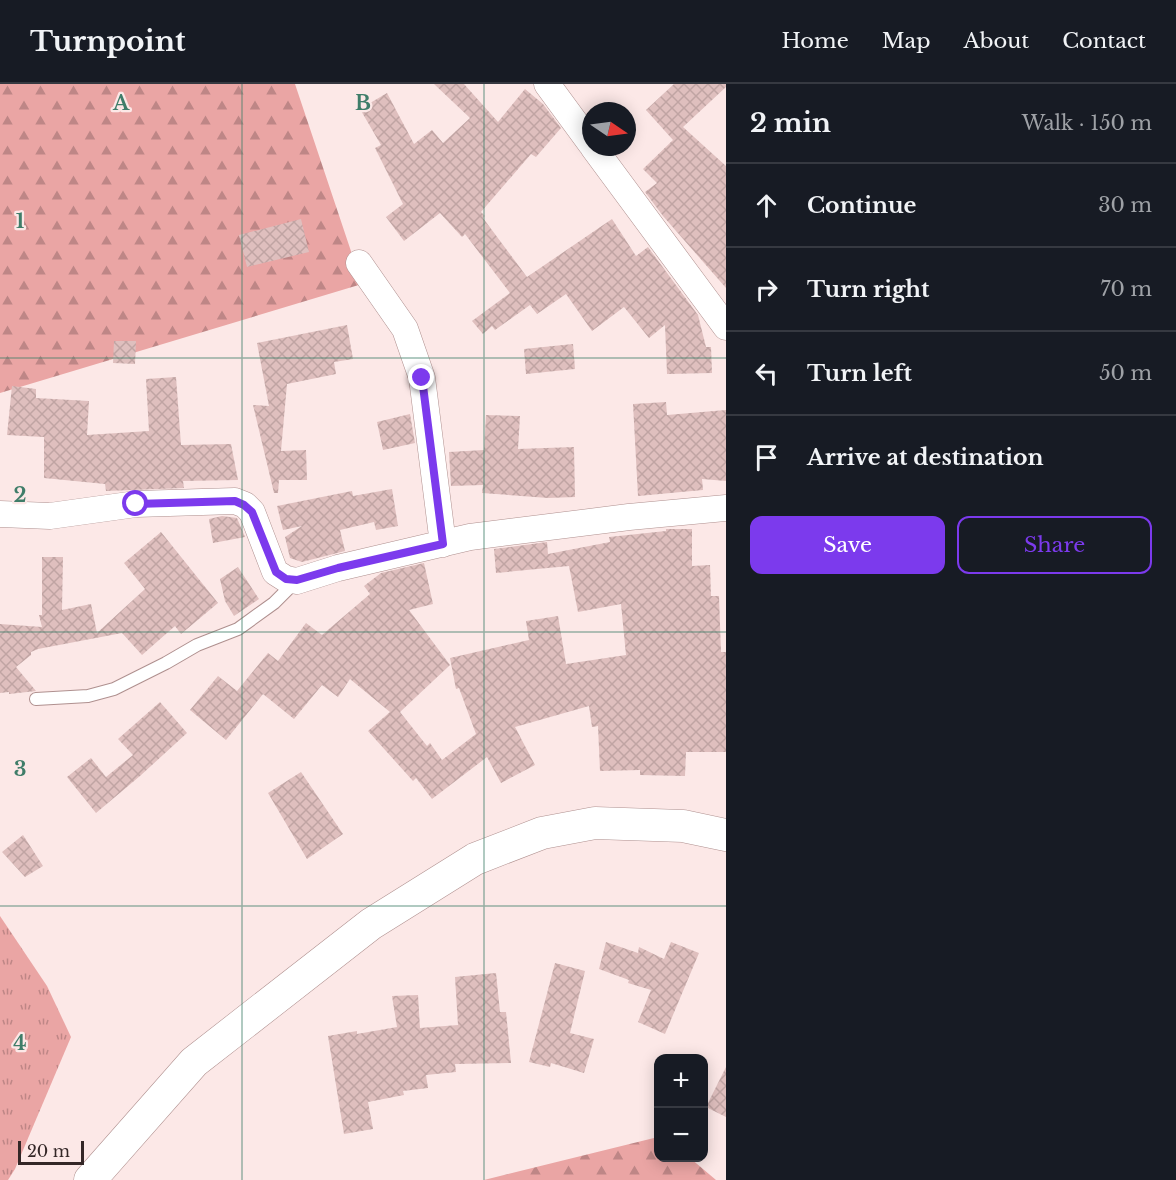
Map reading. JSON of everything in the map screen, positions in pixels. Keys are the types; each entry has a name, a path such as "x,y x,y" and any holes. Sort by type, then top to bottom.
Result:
{"street":[{"path":"547,84 582,132"},
{"path":"599,156 726,327"},
{"path":"359,263 405,329 415,353 422,378 443,544"},
{"path":"0,514 50,516 136,504 235,501 252,512 276,572 286,579 297,580 470,537 629,517 726,508"},
{"path":"90,1180 194,1062 371,924 475,858 542,833 595,824 683,826 726,835"}],"lane":[{"path":"36,699 88,696 114,689 197,645 237,629 274,603 297,580"}],"green space":[{"path":"0,84 295,84 362,284 0,393"},
{"path":"0,916 47,986 71,1037 15,1169 8,1180 0,1180"},
{"path":"654,1138 654,1162 695,1162 716,1180 484,1180"}],"building":[{"path":"434,84 464,84 498,122 525,89 543,104 561,128 536,157 531,154 481,212 485,216 483,218 527,277 612,219 636,256 648,247 698,315 706,347 711,347 712,373 667,374 665,325 649,338 624,307 592,331 566,294 537,314 530,305 495,330 492,326 483,334 472,321 510,293 465,234 462,237 440,213 404,241 386,217 403,204 375,148 381,145 360,109 387,93 414,144 432,130 443,143 470,118"},
{"path":"674,84 726,84 726,87 683,127 726,166 726,288 645,192 657,183 643,169 673,140 646,110"},
{"path":"301,219 309,252 247,267 239,235"},
{"path":"347,325 353,359 334,362 336,374 287,384 281,451 306,450 307,480 279,480 278,493 274,493 253,405 269,406 257,343"},
{"path":"114,341 136,341 135,364 113,363"},
{"path":"573,344 575,369 526,374 524,349"},
{"path":"176,377 181,445 231,444 238,480 183,481 184,488 106,491 105,484 44,478 44,437 7,435 12,386 36,389 36,398 89,401 87,435 149,431 146,379"},
{"path":"666,402 667,415 726,410 726,481 702,479 703,490 638,496 633,404"},
{"path":"410,414 415,443 383,450 377,422"},
{"path":"486,415 520,416 518,449 574,447 575,497 548,498 482,493 483,485 451,486 449,452 484,450"},
{"path":"392,489 398,526 376,530 374,522 340,530 345,551 302,562 290,558 285,537 302,526 283,530 277,506 352,491 353,496"},
{"path":"222,516 237,518 245,537 213,543 209,519"},
{"path":"666,529 692,529 692,566 710,565 711,596 719,596 721,652 726,652 726,752 686,752 685,776 640,775 640,770 600,771 598,726 592,727 589,706 515,727 535,765 501,783 487,757 432,799 416,778 413,781 368,731 390,712 350,679 338,697 322,685 294,719 263,694 226,740 190,710 218,676 237,691 268,653 278,661 306,623 322,635 370,594 364,586 381,573 424,563 433,604 409,610 450,665 400,712 427,746 430,743 442,760 476,734 459,688 456,689 450,658 529,640 526,621 558,616 566,664 626,655 621,604 578,612 569,566 496,573 494,549 547,542 548,554 610,542 609,537 666,531"},
{"path":"161,532 218,603 181,634 175,626 142,655 122,633 38,649 31,652 31,655 16,667 36,691 0,693 0,624 42,627 39,615 42,615 42,557 63,557 62,610 91,604 97,633 145,589 124,563"},
{"path":"238,567 259,599 234,616 225,601 220,579"},
{"path":"160,702 187,733 96,813 67,777 91,758 106,777 133,755 118,739"},
{"path":"301,772 343,834 307,859 268,793"},
{"path":"23,835 43,866 25,877 2,852"},
{"path":"606,942 638,953 639,947 664,959 671,942 699,953 665,1034 638,1022 651,990 628,983 629,980 599,969"},
{"path":"555,963 585,971 570,1033 594,1039 584,1073 551,1063 550,1067 529,1062"},
{"path":"496,973 500,1012 506,1012 511,1063 455,1064 456,1072 426,1075 428,1088 403,1091 404,1095 368,1102 373,1129 344,1134 328,1036 397,1027 392,996 418,995 420,1028 458,1025 455,977"},
{"path":"726,1067 726,1117 708,1108 708,1103"}],"route":[{"path":"136,504 235,501 244,505 252,512 276,572 286,579 297,580 338,568 443,544 422,378"}]}
